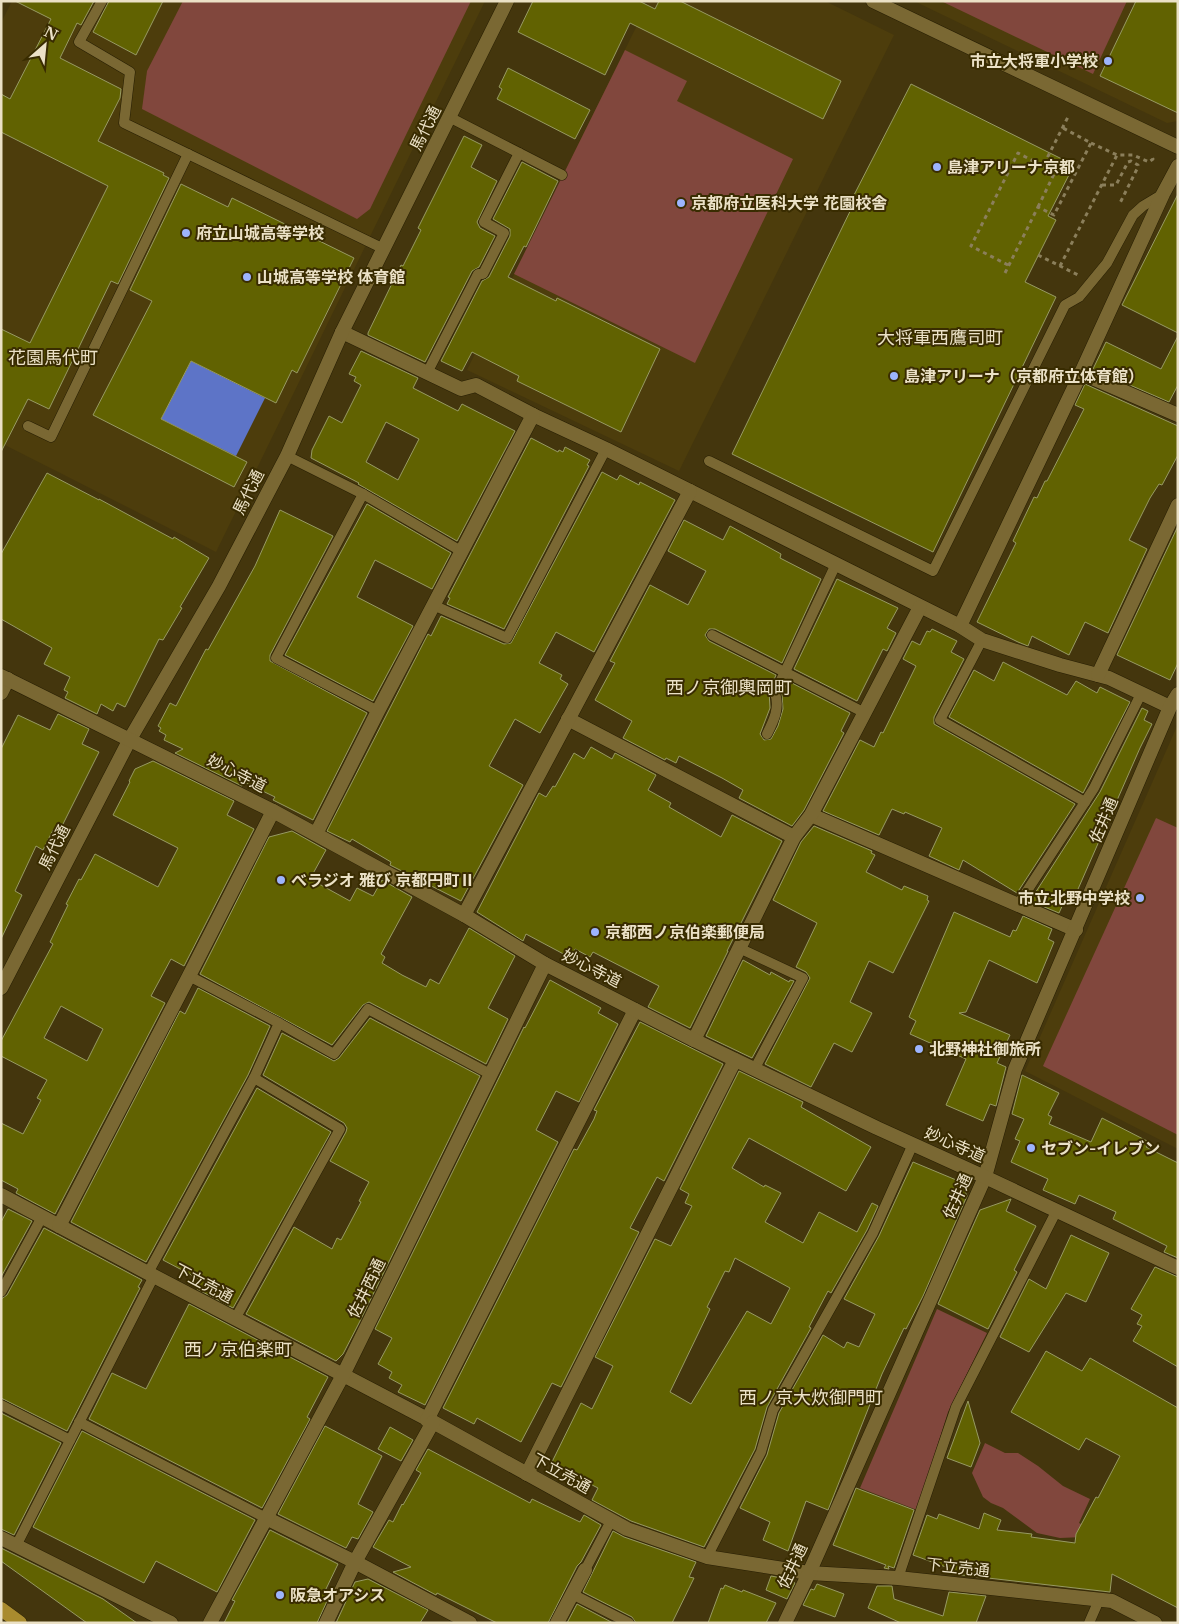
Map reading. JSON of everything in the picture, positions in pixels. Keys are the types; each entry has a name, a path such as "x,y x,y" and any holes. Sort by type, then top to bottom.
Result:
{"main road":[{"path":"1,1609 20,1623"}],"street":[{"name":"馬代通","path":"1,988 4,974 130,739 219,586 287,456 342,332 507,1"},
{"path":"873,1 1178,146"},
{"path":"960,626 1081,373 1163,194 1178,166"},
{"path":"342,332 461,389 476,385 960,626 982,640 1060,665 1109,678 1170,707"},
{"path":"1081,373 1178,415"},
{"path":"316,834 378,711 533,415"},
{"path":"464,915 690,491"},
{"path":"1098,675 1178,505"},
{"path":"694,1040 794,837 810,815 920,606"},
{"path":"1,693 5,677"},
{"name":"妙心寺道","path":"5,677 273,811 464,915 545,964 694,1040 754,1070 1178,1268"},
{"name":"佐井通","path":"785,1623 985,1177 1015,1069 1170,707 1178,694"},
{"path":"568,719 794,837"},
{"path":"59,1226 190,976 273,811"},
{"path":"810,815 1076,930"},
{"name":"佐井西通","path":"210,1623 343,1375 545,964"},
{"path":"326,1623 355,1562 430,1421 635,1010"},
{"path":"527,1474 735,1060"},
{"name":"下立売通","path":"1,1195 430,1421 627,1530 707,1557 809,1573 898,1578 1112,1601 1155,1623"},
{"path":"266,1518 355,1562 470,1623"},
{"path":"1,1538 171,1623"},
{"path":"557,1623 585,1570"}],"lane":[{"path":"102,1 79,42 130,72 124,123 384,248"},
{"path":"450,117 562,175"},
{"path":"427,373 478,274 483,274 504,233 484,222 519,153"},
{"path":"28,426 51,437 188,154"},
{"path":"709,461 933,570 1066,306 1079,297 1107,263 1133,215 1143,206 1163,194"},
{"path":"433,605 507,638 606,449"},
{"path":"287,456 364,494 462,551"},
{"path":"364,494 276,658 378,711"},
{"path":"767,734 774,719 778,702 775,693 836,564"},
{"path":"712,635 865,713"},
{"path":"982,640 940,720 1085,802"},
{"path":"1017,906 1094,788 1141,694"},
{"path":"739,948 803,978 754,1070"},
{"path":"190,976 334,1054 368,1009 490,1074"},
{"path":"16,1546 151,1275 254,1078 279,1023"},
{"path":"235,1319 340,1129 254,1078"},
{"path":"707,1557 761,1452 772,1410 873,1233 913,1144"},
{"path":"898,1578 956,1407 1057,1210"},
{"path":"1,1292 42,1217"},
{"path":"1,1404 70,1440"},
{"path":"79,1422 266,1518"},
{"path":"585,1570 611,1521"},
{"path":"572,1594 629,1623"},
{"path":"1089,1623 1099,1600"}],"path":[{"path":"1043,166 1062,128 1117,155 1133,155 1149,162 1153,159"},
{"path":"1038,207 1054,215 1091,142"},
{"path":"1004,273 1055,172 1018,153 971,246 1008,265"},
{"path":"1060,266 1117,155"},
{"path":"1102,185 1116,185 1128,162 1131,161 1138,165 1118,208"},
{"path":"1038,255 1080,276 1066,306"}],"shaded area":[{"name":"府立山城高等学校","path":"12,1 485,1 216,552 1,443 1,23"},
{"path":"183,1 471,1 370,209 357,219 142,109 147,71"},
{"name":"京都府立医科大学 花園校舎","path":"649,1 825,1 894,35 679,471 467,370"},
{"name":"市立大将軍小学校","path":"914,1 1178,1 1178,121 1167,123"},
{"path":"941,1 1127,1 1093,74"},
{"path":"625,50 687,81 677,101 793,159 695,363 514,274"},
{"name":"市立北野中学校","path":"1178,724 1178,1149 1025,1071"},
{"name":"市立北野中学校","path":"1156,818 1178,828 1178,1135 1043,1066"},
{"path":"937,1309 987,1333 948,1412 917,1510 860,1488"},
{"path":"985,1443 1005,1453 1018,1453 1063,1486 1090,1499 1079,1523 1089,1528 1083,1537 1060,1538 1037,1533 1003,1508 983,1497 972,1473"}],"water":[{"path":"191,361 265,398 236,456 161,419"}],"building":[{"path":"15,1 94,1 81,25 77,23 60,58 121,89 120,98 98,141 164,173 163,175 169,178 118,284 111,281 49,409 28,399 1,452 1,329 30,343 108,186 1,132 1,94 10,99 51,19"},
{"path":"109,1 163,1 136,55 93,32"},
{"path":"533,1 639,1 655,9 659,1 680,1 841,81 823,119 630,23 605,75 518,32"},
{"path":"1136,1 1178,1 1178,113 1100,76"},
{"path":"508,68 590,110 575,139 497,99 502,89 499,87"},
{"name":"島津アリーナ（京都府立体育館）","path":"911,84 1074,165 1048,216 1056,220 1025,282 1056,297 933,552 732,454 857,197 854,195"},
{"path":"464,136 482,145 471,167 497,181 477,222 480,228 495,236 479,267 472,271 425,362 368,335 368,333 401,265 403,266 421,230 418,228"},
{"path":"522,162 558,181 526,247 524,246 508,277 556,301 557,298 660,349 621,432 517,381 519,376 472,352 462,371 441,361 482,281 489,277 510,236 510,229 493,219"},
{"path":"181,184 228,207 232,198 354,258 297,373 292,370 276,403 191,361 161,419 247,462 234,487 93,415 152,301 130,290"},
{"path":"1178,194 1178,333 1122,305"},
{"path":"1178,336 1178,385 1169,402 1093,369 1106,342 1161,369"},
{"path":"361,351 418,378 413,388 458,411 462,404 515,431 457,541 359,483 311,458 312,450 329,416 342,423 361,385 354,381 356,377 349,374","holes":["386,422 419,439 398,480 366,462"]},
{"path":"1085,384 1178,426 1178,455 1162,485 1159,484 1150,498 1129,540 1147,549 1108,633 1085,622 1069,655 1032,636 1028,646 977,622 1016,543 1013,541 1034,497 1037,498 1045,481 1047,481 1084,409 1075,405"},
{"path":"531,438 558,452 559,450 563,452 565,447 590,460 587,465 589,466 504,629 447,604 450,598 448,597"},
{"path":"602,472 617,480 620,475 639,485 640,482 675,500 594,652 556,632 539,663 562,675 560,679 568,684 540,733 515,719 489,766 523,785 461,901 390,865 391,862 352,839 350,842 327,831 428,634 431,636 441,616 504,644 511,643"},
{"path":"47,473 173,539 174,537 209,558 163,640 159,639 125,707 117,703 113,711 101,704 97,714 65,698 68,692 64,690 70,677 44,664 52,648 1,619 1,554"},
{"path":"367,504 451,553 432,589 375,560 357,597 413,626 373,701 285,655"},
{"path":"280,510 333,536 270,655 270,661 367,713 313,820 273,800 275,797 244,782 242,786 175,753 183,749 164,740 166,735 159,731 161,728 158,726 170,703 176,706 206,649 208,650 255,566"},
{"path":"684,520 723,540 730,526 781,554 780,558 821,579 782,663 715,629 709,629 705,635 709,641 776,675 769,691 770,708 760,734 764,740 771,739 778,726 783,709 782,694 788,681 850,713 841,731 844,733 804,810 792,826 739,798 743,790 722,778 679,756 676,763 666,758 665,760 623,738 632,721 595,700 615,663 610,661 650,585 688,605 706,571 668,551"},
{"path":"1178,526 1178,663 1170,680 1117,655"},
{"path":"837,579 898,608 887,628 896,633 887,651 883,649 857,701 794,669"},
{"path":"932,629 957,641 951,652 964,659 934,717 934,724 1075,804 1017,893 963,860 959,870 929,856 942,828 905,812 904,814 892,809 879,835 823,811 860,740 874,747 881,732 883,733 916,666 903,659 912,641 920,645 927,631 930,632"},
{"path":"1003,662 1067,695 1076,681 1097,693 1100,687 1130,702 1083,793 949,717 974,670 994,681"},
{"path":"1142,708 1148,711 1144,720 1152,724 1071,905 1064,902 1059,913 1030,901 1100,792"},
{"path":"58,714 89,729 82,744 99,752 59,832 53,830 43,850 36,846 15,891 22,895 1,939 1,749 18,715 50,730"},
{"path":"591,747 612,759 615,753 656,775 648,790 671,803 669,807 721,837 732,815 782,841 690,1028 648,1007 659,986 593,952 590,957 575,949 571,958 526,934 523,941 477,912 539,793 546,797 553,786 555,787 574,753 584,759"},
{"path":"153,761 234,801 227,815 254,829 184,966 171,959 151,996 165,1003 55,1214 16,1193 18,1189 1,1180 1,1123 23,1134 41,1100 37,1098 47,1080 1,1056 1,1041 53,944 50,942 68,905 66,904 95,854 158,887 178,848 113,815 135,769","holes":["61,1006 103,1029 87,1061 44,1038"]},
{"path":"814,826 872,851 871,853 875,855 866,872 902,890 904,886 928,896 927,900 929,901 893,973 869,961 850,1002 872,1013 852,1052 834,1043 811,1087 765,1064 810,978 806,972 796,967 817,923 773,900 801,842"},
{"path":"292,831 326,850 310,879 350,901 357,888 373,896 382,880 412,897 381,954 385,957 382,963 402,975 426,987 430,979 439,984 469,928 515,956 488,1008 508,1019 486,1064 369,1002 363,1005 332,1045 200,974 269,837"},
{"path":"954,912 1010,937 1013,930 1016,931 1023,916 1052,929 1048,939 1054,942 1037,983 989,960 966,1012 959,1013 1010,1035 997,1063 1006,1067 996,1106 990,1104 983,1121 946,1105 966,1059 910,1034 916,1021 909,1017"},
{"path":"743,960 770,975 771,972 789,982 790,980 794,981 752,1058 706,1036"},
{"path":"550,980 601,1008 598,1013 618,1024 579,1102 556,1091 536,1130 558,1142 425,1405 398,1392 402,1385 389,1378 392,1372 378,1364 392,1338 375,1329 524,1027"},
{"path":"198,988 270,1026 248,1075 146,1262 71,1222 180,1011 185,1014"},
{"path":"370,1018 480,1076 359,1323 343,1354 336,1361 246,1314 294,1227 332,1249 337,1238 341,1240 369,1182 330,1161 346,1132 347,1128 344,1123 263,1075 282,1033 334,1061 339,1058"},
{"path":"640,1022 723,1064 664,1181 657,1177 630,1228 639,1232 561,1387 552,1383 521,1442 477,1418 474,1424 443,1408 574,1149 577,1150 594,1119 597,1111 594,1110"},
{"path":"739,1071 803,1102 801,1107 871,1147 846,1191 749,1138 732,1168 764,1187 765,1185 781,1193 765,1222 803,1243 819,1212 857,1232 872,1203 878,1206 867,1230 831,1293 828,1291 809,1327 811,1328 767,1407 755,1449 704,1547 631,1521 592,1500 598,1488 551,1464 581,1403 592,1409 613,1366 595,1357 655,1239 671,1246 692,1206 685,1203 689,1194 680,1189","holes":["735,1258 790,1288 771,1324 747,1311 691,1404 670,1392 710,1309 707,1307 725,1271 729,1272"]},
{"path":"1022,1075 1059,1093 1048,1115 1052,1117 1049,1124 1091,1142 1102,1118 1149,1142 1146,1147 1178,1163 1178,1258 1164,1252 1167,1246 1113,1219 1116,1212 1079,1195 1075,1204 1043,1190 1048,1179 1011,1162 1020,1141 1015,1139 1024,1119 1012,1114"},
{"path":"257,1088 331,1132 233,1308 197,1289 201,1280 163,1260"},
{"path":"913,1162 961,1182 967,1196 923,1296 906,1329 904,1328 882,1374 828,1510 806,1501 788,1551 763,1540 770,1522 740,1508 767,1455 779,1413 823,1335 844,1348 847,1342 859,1347 875,1314 844,1299 879,1236"},
{"path":"1011,1199 1006,1211 1036,1226 1014,1270 1017,1272 988,1329 938,1304 980,1210"},
{"path":"8,1209 32,1221 1,1277 1,1222"},
{"path":"44,1228 142,1280 138,1287 140,1288 67,1431 1,1398 1,1299 7,1295"},
{"path":"1071,1235 1109,1253 1086,1302 1066,1293 1029,1352 1000,1337 1029,1279 1046,1289"},
{"path":"1155,1267 1178,1277 1178,1367 1133,1341 1142,1326 1137,1324 1142,1315 1131,1309"},
{"path":"189,1304 328,1377 307,1417 310,1419 262,1508 89,1419 112,1373 146,1389"},
{"path":"1046,1351 1082,1371 1090,1358 1178,1408 1178,1608 1112,1574 1110,1592 953,1574 954,1570 913,1555 927,1515 937,1519 939,1514 979,1529 984,1513 1001,1520 997,1530 1032,1534 1031,1537 1075,1543 1076,1534 1120,1456 1086,1438 1079,1450 1011,1412"},
{"path":"968,1401 980,1443 971,1467 947,1458"},
{"path":"1,1413 61,1443 14,1535 1,1529"},
{"path":"325,1426 382,1456 358,1504 373,1512 358,1539 352,1537 346,1548 278,1514"},
{"path":"390,1427 413,1440 401,1461 378,1449"},
{"path":"82,1431 255,1520 217,1592 156,1561 144,1583 33,1527"},
{"path":"428,1449 530,1503 532,1499 580,1522 584,1515 601,1525 577,1566 548,1623 497,1623 437,1593 436,1595 393,1572 411,1567 373,1547 389,1520 393,1522 421,1473 416,1470"},
{"path":"856,1488 914,1510 894,1568 888,1566 889,1569 884,1568 886,1565 833,1545"},
{"name":"阪急オアシス","path":"270,1530 338,1564 325,1591 333,1588 317,1623 224,1623 235,1601 232,1600"},
{"path":"613,1531 624,1537 696,1562 689,1577 694,1578 672,1623 636,1623 632,1617 583,1592"},
{"path":"1,1548 103,1599 137,1623 87,1623 1,1561"},
{"path":"771,1576 795,1583 787,1599 766,1590"},
{"path":"368,1579 428,1610 420,1623 336,1623 355,1582"},
{"path":"817,1584 844,1594 835,1617 803,1605 811,1589 814,1590"},
{"path":"725,1585 776,1603 766,1623 708,1623 721,1588 723,1589"},
{"path":"877,1586 892,1586 894,1599 943,1616 949,1592 986,1596 976,1623 901,1623 868,1608"},
{"path":"577,1604 613,1623 567,1623"}],"place":[{"name":"市立大将軍小学校","path":"1108,61"},
{"name":"島津アリーナ京都","path":"937,167"},
{"name":"京都府立医科大学 花園校舎","path":"681,203"},
{"name":"府立山城高等学校","path":"186,233"},
{"name":"山城高等学校 体育館","path":"247,277"},
{"name":"島津アリーナ（京都府立体育館）","path":"894,376"},
{"name":"べラジオ 雅び 京都円町Ⅱ","path":"281,880"},
{"name":"市立北野中学校","path":"1140,898"},
{"name":"京都西ノ京伯楽郵便局","path":"595,932"},
{"name":"北野神社御旅所","path":"919,1049"},
{"name":"セブン-イレブン","path":"1031,1148"},
{"name":"阪急オアシス","path":"280,1595"}],"district":[{"name":"大将軍西鷹司町","path":"940,338"},
{"name":"花園馬代町","path":"53,358"},
{"name":"西ノ京御輿岡町","path":"729,688"},
{"name":"西ノ京伯楽町","path":"238,1350"},
{"name":"西ノ京大炊御門町","path":"811,1398"}]}
